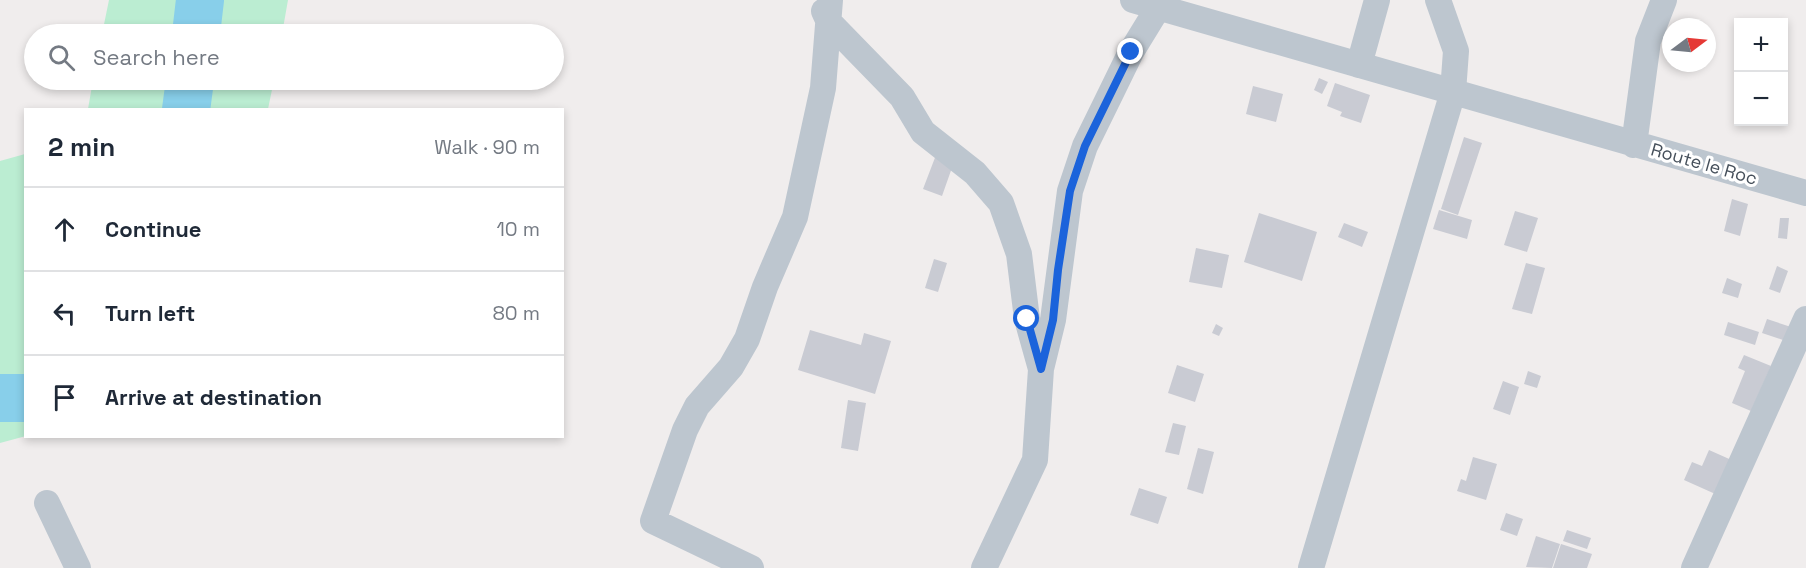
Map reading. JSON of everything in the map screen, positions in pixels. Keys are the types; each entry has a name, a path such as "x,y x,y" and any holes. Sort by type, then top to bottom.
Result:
{"street":[{"name":"Route le Roc","path":"1134,0 1806,193"},
{"path":"1359,65 1377,0"},
{"path":"1311,568 1453,92 1456,51 1448,22 1438,0"},
{"path":"1634,145 1648,40 1664,0"},
{"path":"826,7 902,97 923,132 975,172 1001,203 1019,254 1027,319 1041,369"},
{"path":"752,568 653,522 685,430 697,406 731,367 747,339 765,287 795,217 823,88 826,7"},
{"path":"984,568 996,538 1035,460 1041,369 1053,320 1070,191 1085,146 1121,72 1158,8"},
{"path":"1694,568 1806,319"},
{"path":"47,503 78,568"}],"green space":[{"path":"109,0 288,0 284,24 104,24"},
{"path":"91,90 272,90 268,108 88,108"},
{"path":"24,154 24,437 0,443 0,161"}],"building":[{"path":"1319,78 1328,82 1322,94 1314,90"},
{"path":"1335,83 1370,95 1361,123 1340,116 1342,112 1327,106"},
{"path":"1253,86 1283,94 1276,122 1246,114"},
{"path":"1464,137 1482,143 1458,215 1441,209"},
{"path":"936,155 954,162 942,196 923,189"},
{"path":"1732,199 1748,204 1740,236 1724,231"},
{"path":"1439,210 1472,220 1467,239 1433,229"},
{"path":"1515,211 1538,218 1527,252 1504,245"},
{"path":"1259,213 1317,232 1302,281 1244,262"},
{"path":"1780,218 1789,218 1787,239 1778,238"},
{"path":"1344,223 1368,232 1362,247 1338,237"},
{"path":"1196,248 1229,255 1222,288 1189,282"},
{"path":"934,259 947,263 938,292 925,288"},
{"path":"1526,263 1545,268 1532,314 1512,309"},
{"path":"1777,266 1788,271 1780,293 1769,289"},
{"path":"1727,278 1742,284 1738,298 1722,293"},
{"path":"1767,319 1791,327 1786,341 1762,333"},
{"path":"1728,322 1759,332 1755,345 1724,335"},
{"path":"1216,324 1223,328 1219,336 1212,333"},
{"path":"810,330 861,345 864,333 891,341 875,394 798,370"},
{"path":"1744,355 1771,366 1751,411 1732,403 1745,371 1738,368"},
{"path":"1177,365 1204,374 1195,402 1168,393"},
{"path":"1528,371 1541,376 1537,388 1524,384"},
{"path":"1503,381 1519,387 1510,415 1493,409"},
{"path":"848,400 866,403 858,451 841,448"},
{"path":"1173,423 1186,426 1179,455 1165,452"},
{"path":"1198,448 1214,452 1203,494 1187,489"},
{"path":"1709,450 1736,462 1722,497 1684,480 1692,462 1702,466"},
{"path":"1473,457 1497,464 1486,500 1457,491 1461,479 1466,481"},
{"path":"1139,488 1167,497 1158,524 1130,515"},
{"path":"1506,513 1523,519 1517,536 1500,530"},
{"path":"1567,530 1591,538 1587,549 1563,541"},
{"path":"1536,536 1560,544 1552,568 1526,567"},
{"path":"1561,544 1592,554 1587,568 1553,568"}],"waterway":[{"path":"197,24 200,0"},
{"path":"186,108 189,90"},
{"path":"0,398 24,398"}],"route":[{"path":"1027,319 1041,369 1053,320 1070,191 1085,146 1131,52"}]}
